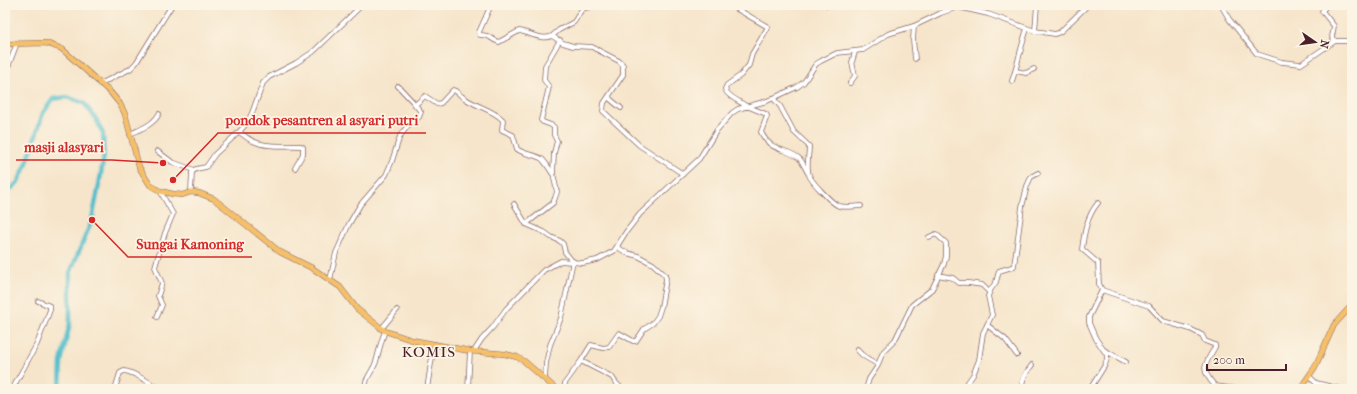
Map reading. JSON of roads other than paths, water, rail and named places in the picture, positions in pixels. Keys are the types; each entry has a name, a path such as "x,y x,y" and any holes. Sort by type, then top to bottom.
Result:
{"main road":[{"path":"5,44 46,43 62,49 111,93 120,104 139,167 150,185 160,191 173,194 182,195 190,192 199,193 214,199 280,252 312,268 340,287 357,309 383,330 412,340 472,351 505,354 517,357 545,378 556,389"},
{"path":"1300,389 1309,376 1334,325 1352,305"}],"street":[{"path":"100,84 111,80 130,69 172,5"},
{"path":"157,151 176,164 194,170 206,167 215,154 247,123 252,114 261,87 269,77 314,52 362,5"},
{"path":"491,5 479,32 480,35 489,35 499,42 519,31 549,38 559,30 574,22 582,9 596,5"},
{"path":"730,5 768,27 752,54 749,65 741,75 727,85 726,89 728,94 748,107 766,114 767,116 761,132 769,143 776,148 798,158 802,162 812,181 836,205 861,206"},
{"path":"783,5 792,5"},
{"path":"827,5 832,5"},
{"path":"972,11 974,5"},
{"path":"1035,31 1037,5"},
{"path":"468,389 472,351 493,327 506,309 544,270 556,263 561,261 572,261 583,263 597,260 608,255 617,247 640,214 699,159 717,130 732,113 801,85 816,64 837,53 855,52 866,49 876,40 888,34 914,26 958,7 988,14 1027,29 1055,34 1058,33 1088,5"},
{"path":"1221,5 1234,25 1255,52 1260,56 1282,62 1301,64 1335,41 1352,41"},
{"path":"1327,5 1322,11 1334,26 1332,37 1335,41"},
{"path":"914,26 913,40 915,59"},
{"path":"1012,81 1027,29"},
{"path":"552,36 573,46 592,47 619,61 623,65 623,75 604,103 604,110 645,150 683,174"},
{"path":"526,224 553,203 557,192 553,173 554,153 557,141 554,135 554,127 551,124 543,122 542,120 550,87 544,80 545,66 560,40"},
{"path":"8,67 17,43"},
{"path":"850,82 855,76 852,62 855,52"},
{"path":"1016,71 1026,73 1034,69"},
{"path":"330,280 336,254 349,224 360,205 386,175 400,136 410,123 420,115 421,112 398,86"},
{"path":"415,105 425,96 437,104 441,103 453,90 456,90 464,98 489,110 503,120 502,130 513,135 517,149 543,160 553,173"},
{"path":"609,95 610,100 621,108"},
{"path":"772,98 780,106 794,132 808,146 809,175"},
{"path":"130,134 152,123 156,120 159,114"},
{"path":"239,132 250,140 258,143 279,146 301,146 304,150 296,168"},
{"path":"190,192 192,172 194,170"},
{"path":"963,389 973,375 979,360 983,333 993,314 988,300 989,292 996,282 999,271 1014,266 1022,207 1027,186 1031,177 1038,173"},
{"path":"157,317 162,305 158,296 162,283 155,267 165,233 174,214 160,191"},
{"path":"1098,203 1091,212 1084,234 1082,249 1098,263 1099,284 1102,290 1149,306 1163,321 1202,335 1205,341 1215,344 1204,365 1204,369 1215,386 1237,389"},
{"path":"514,204 526,224 560,241 563,244 565,252 572,261 561,318 550,345 546,363 545,378"},
{"path":"866,389 869,379 878,365 883,352 895,340 912,305 929,292 946,256 947,244 936,234 929,237"},
{"path":"564,389 565,383 591,345 608,348 618,333 633,341 636,341 644,329 653,323 661,307 666,279 665,275 653,264 617,247"},
{"path":"938,275 953,278 959,283 966,282 981,285 989,292"},
{"path":"1090,389 1107,361 1107,355 1091,329 1088,319 1102,290"},
{"path":"13,389 37,344 50,310 50,306 38,301"},
{"path":"365,389 365,382 375,364 383,330 397,310"},
{"path":"987,326 1004,339 1018,355"},
{"path":"427,389 434,344"},
{"path":"1102,348 1126,362"},
{"path":"857,349 862,356 874,361 878,365"},
{"path":"581,361 612,377 622,389"},
{"path":"1022,389 1022,384 1026,373 1032,365"},
{"path":"115,389 120,373 124,370 150,382 159,389"},
{"path":"1309,376 1316,383 1341,389"}],"waterway":[{"path":"5,195 18,182 27,163 43,113 53,99 67,97 84,103 96,119 103,134 104,156 92,220 70,273 70,323 61,362 60,389"}],"place":[{"name":"masji alasyari","path":"163,163"},
{"name":"pondok pesantren al asyari putri","path":"173,180"},
{"name":"Sungai Kamoning","path":"92,220"}],"district":[{"name":"KOMIS","path":"429,352"}]}
